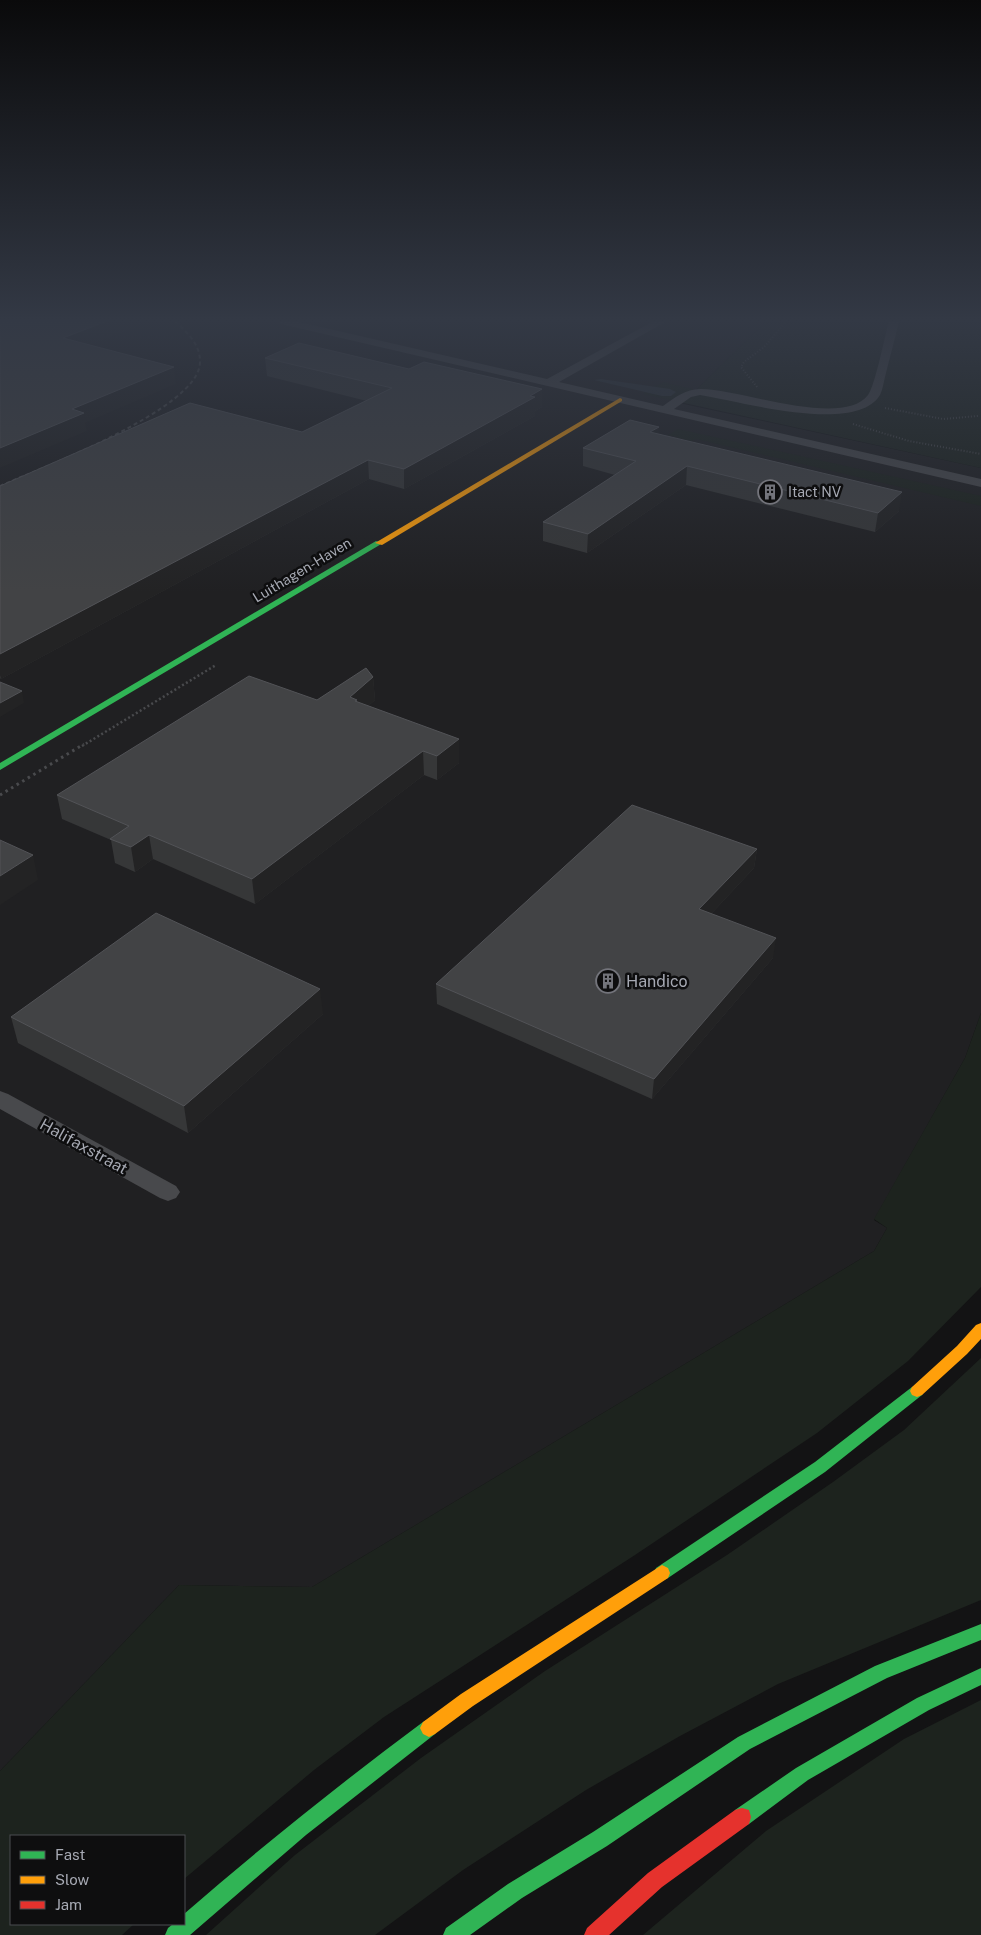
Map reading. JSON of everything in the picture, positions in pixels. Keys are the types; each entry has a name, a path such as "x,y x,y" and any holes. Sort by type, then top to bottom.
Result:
{"main road":[{"name":"Luithagen-Haven","path":"0,767 601,411"},
{"path":"175,1935 250,1868 374,1769 467,1700 724,1533 820,1467 903,1404 962,1350 981,1329"},
{"path":"454,1935 515,1891 600,1839 744,1743 881,1672 981,1632"},
{"path":"594,1935 655,1880 802,1774 923,1704 981,1676"}],"street":[{"path":"670,411 981,483"},
{"path":"818,411 836,411"},
{"name":"Halifaxstraat","path":"0,1099 168,1192"}],"path":[{"path":"905,411 954,419 978,416"},
{"path":"823,412 860,427 909,441 981,454"},
{"path":"0,795 221,662"}],"shaded area":[{"path":"0,411 718,411 981,468 981,1013 965,1058 874,1220 887,1228 874,1251 312,1587 179,1585 0,1771"},
{"path":"722,411 981,411 981,468"},
{"path":"678,429 981,496 981,506 696,439 692,441 668,435"},
{"path":"981,1013 981,1287 908,1361 817,1433 635,1555 384,1717 314,1770 185,1878 185,1835 10,1835 10,1925 133,1925 122,1935 0,1935 0,1771 179,1585 312,1587 874,1251 887,1228 874,1219 965,1058"},
{"path":"981,1358 981,1600 778,1684 680,1736 586,1790 463,1870 375,1935 206,1935 295,1855 421,1758 545,1671 727,1555 833,1482 904,1430"},
{"path":"981,1700 981,1935 643,1935 766,1831 904,1739"}],"building":[{"path":"0,411 79,411 84,413 0,448"},
{"path":"171,411 222,411 302,432 344,411 509,411 404,469 368,460 0,654 0,486"},
{"path":"630,420 659,427 650,432 902,492 878,513 687,466 588,534 543,522 636,461 583,448"},
{"path":"366,668 373,677 350,697 357,700 355,701 459,739 437,756 423,751 252,879 149,835 131,847 110,839 129,826 57,795 249,676 317,700"},
{"path":"0,682 22,691 0,703"},
{"name":"Handico","path":"632,805 757,849 699,909 776,938 654,1079 436,984"},
{"path":"0,840 33,855 0,876"},
{"path":"156,913 320,989 184,1106 11,1017"}],"railway":[{"path":"0,486 115,435 156,411"}],"traffic: fast":[{"path":"0,767 379,543"},
{"path":"662,1573 820,1467 917,1391"},
{"path":"453,1935 515,1891 600,1839 744,1743 881,1672 981,1632"},
{"path":"742,1817 802,1774 923,1704 981,1676"},
{"path":"175,1935 300,1829 429,1728"}],"traffic: slow":[{"path":"379,543 601,411"},
{"path":"917,1391 962,1350 981,1329"},
{"path":"429,1728 467,1700 662,1573"}],"traffic: jam":[{"path":"594,1935 655,1880 742,1817"}],"place":[{"name":"Itact NV","path":"770,492"},
{"name":"Handico","path":"608,981"}]}
